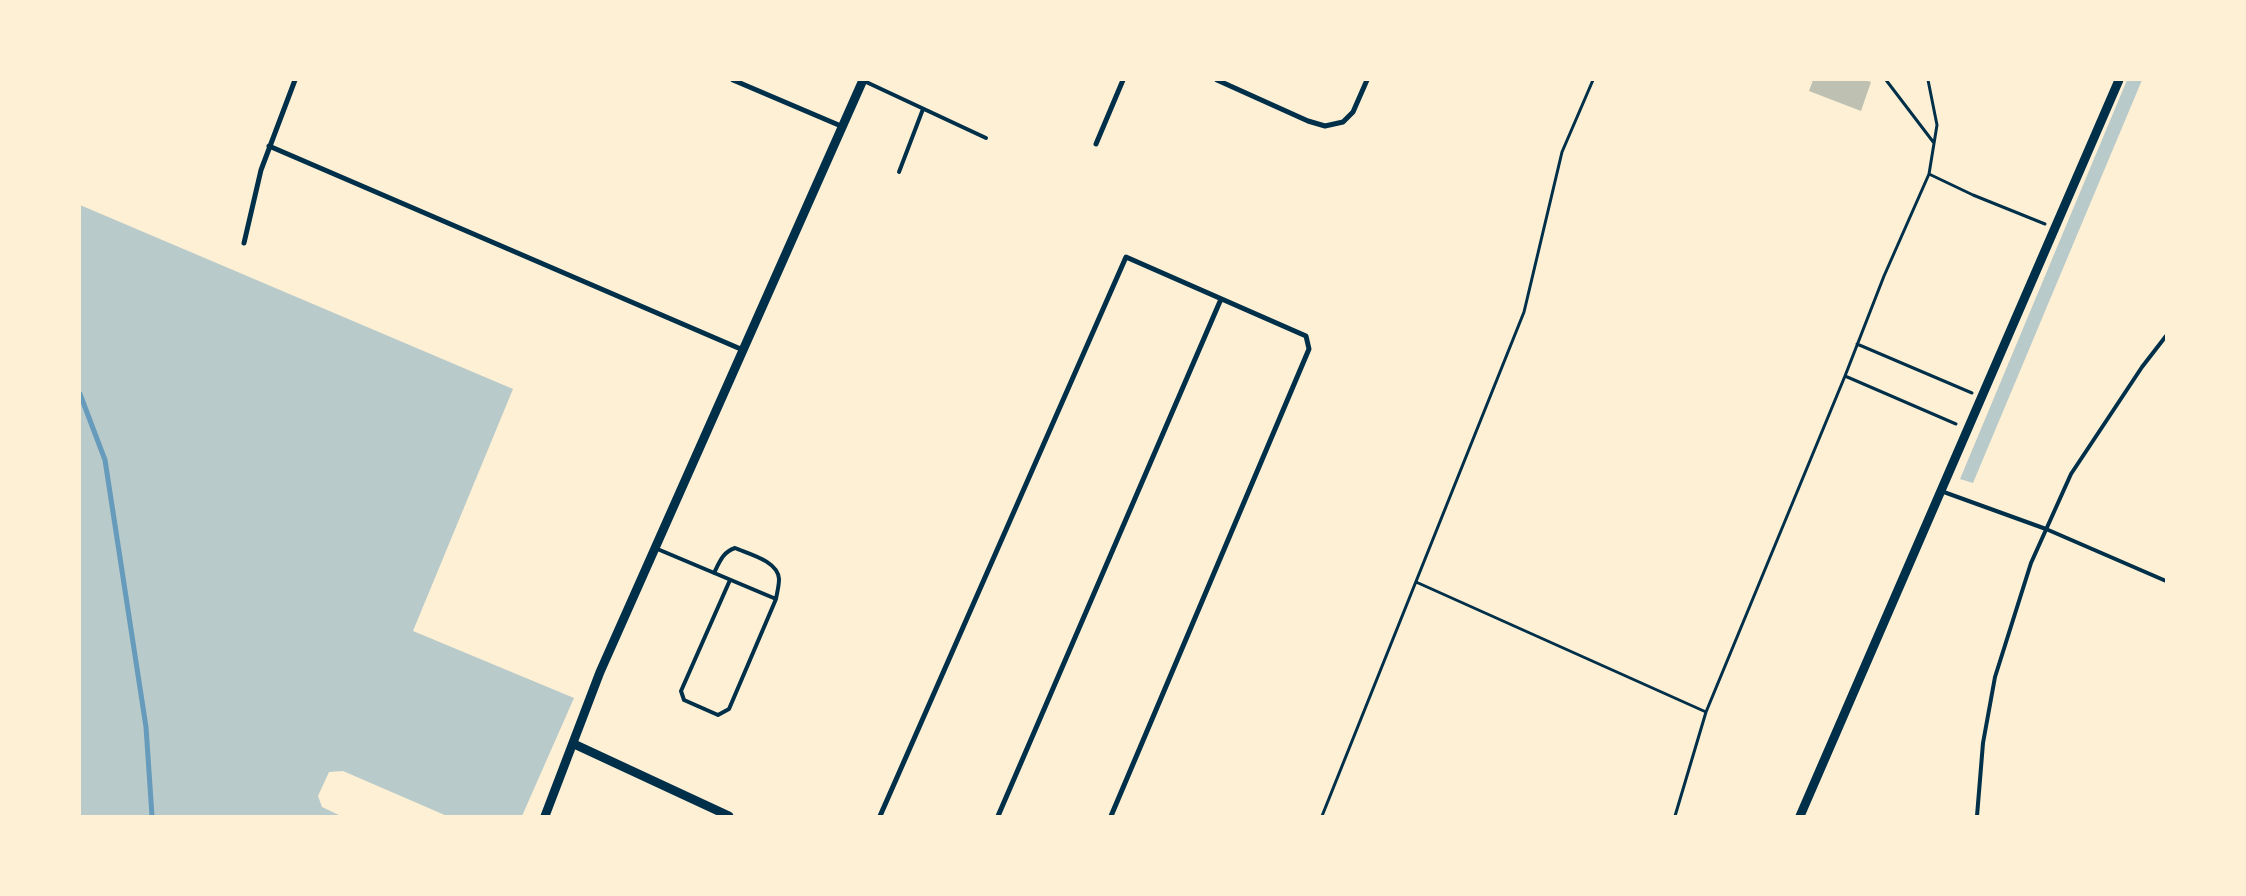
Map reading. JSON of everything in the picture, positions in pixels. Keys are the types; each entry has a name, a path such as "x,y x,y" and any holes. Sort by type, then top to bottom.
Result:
{"street":[{"path":"244,244 269,146 295,80"},
{"path":"733,80 841,126"},
{"path":"545,816 600,672 863,80"},
{"path":"1096,144 1123,80"},
{"path":"1217,80 1325,126 1343,122 1353,112 1367,80"},
{"path":"1800,816 2119,80"},
{"path":"269,146 709,334 742,350"},
{"path":"880,816 1126,257 1306,336 1309,349 1111,816"},
{"path":"998,816 1221,299"},
{"path":"574,744 729,816"}],"lane":[{"path":"863,80 986,138"},
{"path":"899,172 924,109"},
{"path":"1977,816 1983,743 1995,677 2031,563 2071,474 2142,368 2166,336"},
{"path":"1941,491 2046,530 2166,581"},
{"path":"655,548 776,599"},
{"path":"714,573 722,556 728,550 735,548 770,564 777,571 779,579 776,599 729,709 718,714 684,700 681,691 730,580"}],"path":[{"path":"1322,816 1524,312 1562,152 1593,80"},
{"path":"1886,80 1934,143"},
{"path":"1675,816 1706,712 1845,376 1884,276 1929,174 1937,125 1928,80"},
{"path":"1929,174 1973,195 2055,228"},
{"path":"1858,344 1982,398"},
{"path":"1845,376 1968,429"},
{"path":"1416,582 1706,712"}],"shaded area":[{"path":"2127,80 2142,80 1973,483 1960,479"},
{"path":"80,205 513,389 413,631 574,698 522,816 447,816 343,771 329,772 318,796 322,807 341,816 80,816"}],"building":[{"path":"1813,80 1865,80 1871,82 1861,111 1809,91"}],"waterway":[{"path":"80,394 105,460 146,727 152,816"}]}
